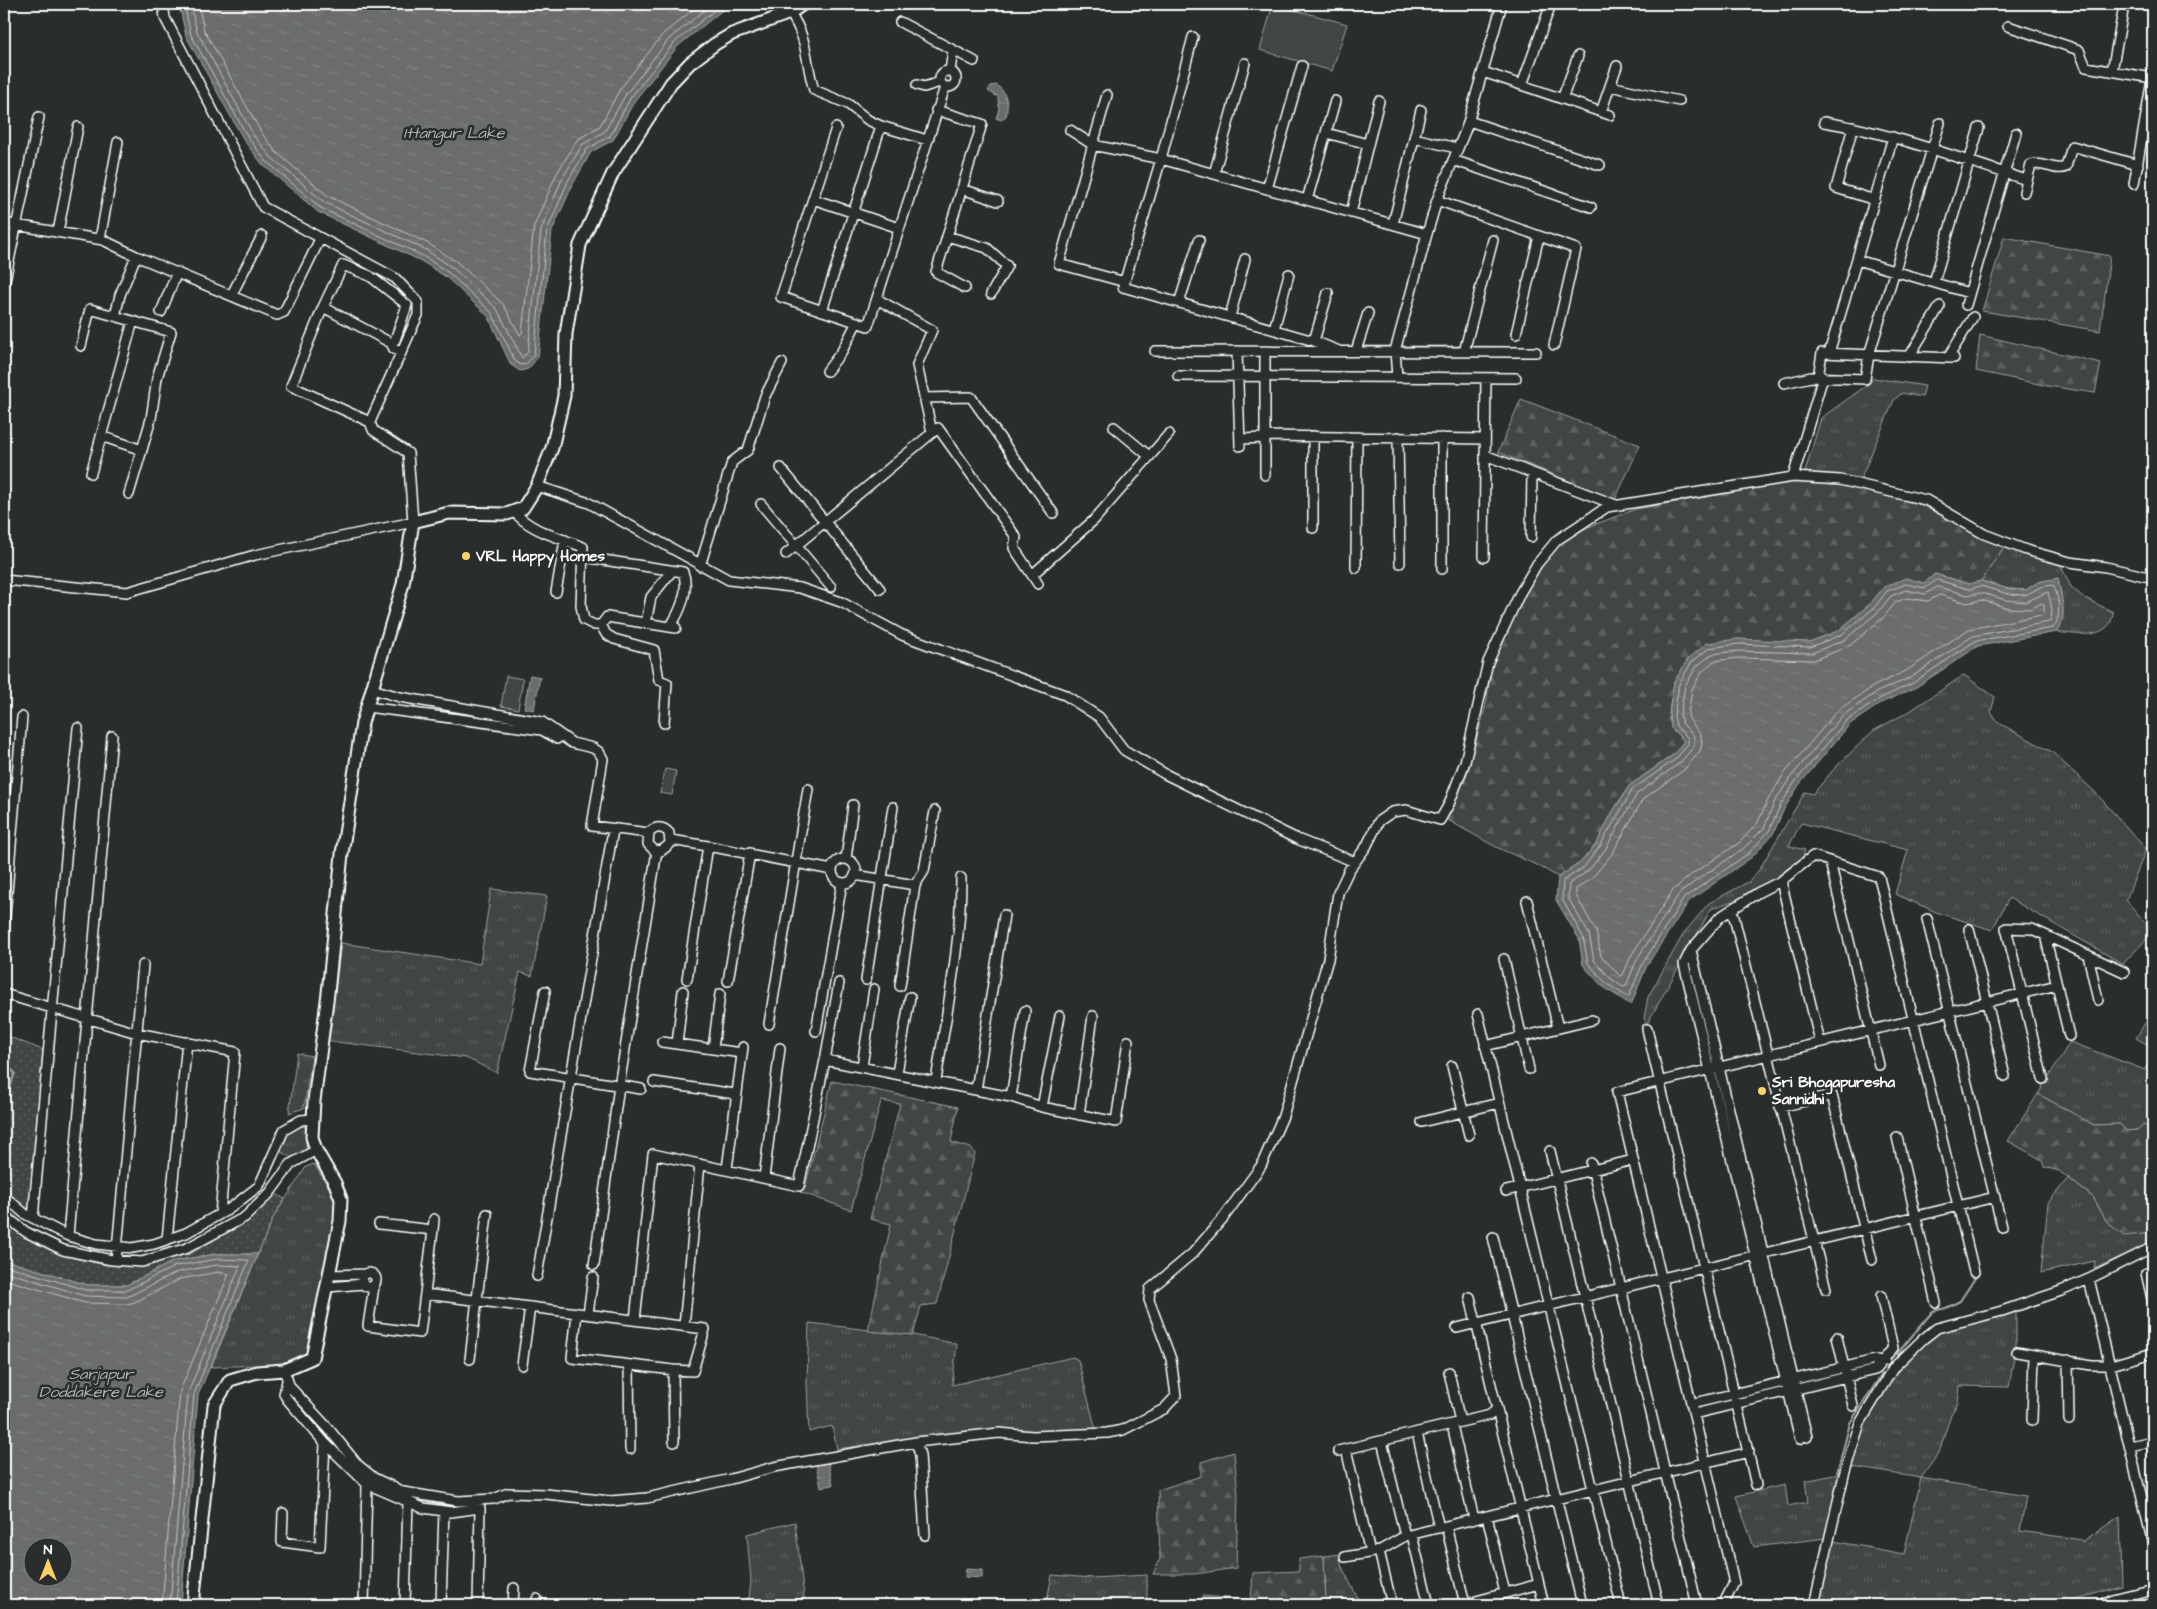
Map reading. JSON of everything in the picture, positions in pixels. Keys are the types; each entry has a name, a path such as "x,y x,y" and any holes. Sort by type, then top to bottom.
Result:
{"main road":[{"path":"192,1605 214,1405 230,1380 257,1372 285,1375 312,1358 328,1287 340,1221 341,1199 335,1183 316,1150 312,1137 312,1118 342,854 362,723 403,584 413,522 449,513 507,514 523,508 537,486 552,448 564,396 566,334 580,245 613,173 671,83 690,63 732,34 790,13 803,4"}],"street":[{"path":"4,580 127,592 255,555 413,522 408,453 373,430 370,422 418,315 418,302 395,278 263,207 165,18 164,4"},
{"path":"1397,377 1395,351 1427,234 1437,200 1469,121 1502,4"},
{"path":"1522,85 1552,4"},
{"path":"2112,71 2123,4"},
{"path":"790,13 799,26 807,51 814,90 848,104 868,120 881,126 926,140"},
{"path":"900,22 974,61"},
{"path":"2008,26 2079,50 2086,67 2153,77 2134,184"},
{"path":"1193,37 1124,287 1314,340 1339,351"},
{"path":"950,71 953,50"},
{"path":"1562,99 1578,56"},
{"path":"1214,174 1245,63"},
{"path":"1266,189 1302,66"},
{"path":"1483,72 1606,114 1610,86 1617,66"},
{"path":"836,128 781,297 868,326 936,110 942,84 941,74 945,71 950,71 955,75 955,83 951,87 942,84 924,87 918,85"},
{"path":"1610,86 1679,100"},
{"path":"1107,95 1059,264 1125,282"},
{"path":"1307,200 1335,101"},
{"path":"1351,212 1379,101"},
{"path":"936,110 982,124 936,272 965,288"},
{"path":"1393,224 1421,110"},
{"path":"4,285 39,117"},
{"path":"1469,121 1600,165"},
{"path":"1824,122 1853,126 1893,137 2027,180"},
{"path":"1784,383 1820,377 1865,379 1869,355 1940,123"},
{"path":"822,311 881,126"},
{"path":"1853,126 1836,188 1874,200"},
{"path":"58,232 78,127"},
{"path":"1934,282 1979,128"},
{"path":"1070,130 1093,145 1160,159 1427,234"},
{"path":"1326,133 1368,144"},
{"path":"1966,305 2016,133"},
{"path":"1829,354 1893,137"},
{"path":"1414,138 1452,147"},
{"path":"100,239 118,142"},
{"path":"2024,192 2031,165 2036,164 2061,169 2066,167 2072,146 2138,165"},
{"path":"1453,160 1591,207"},
{"path":"962,189 998,201"},
{"path":"813,199 899,228"},
{"path":"1437,200 1576,249 1554,345"},
{"path":"4,223 100,239 136,256 232,294 277,315 281,314 320,239"},
{"path":"232,294 262,236"},
{"path":"947,236 987,248 1008,266 991,294"},
{"path":"1516,334 1539,236"},
{"path":"1179,303 1199,240"},
{"path":"1464,352 1493,240"},
{"path":"114,316 120,295 136,256"},
{"path":"1230,317 1245,259"},
{"path":"1857,260 1969,293"},
{"path":"370,422 291,386 323,307 343,265 370,276 407,305 395,340 391,343"},
{"path":"160,312 176,272"},
{"path":"1274,329 1289,274"},
{"path":"1314,340 1328,293"},
{"path":"877,298 932,330 917,365 932,432"},
{"path":"1908,357 1940,306"},
{"path":"323,307 391,343 400,352"},
{"path":"81,346 90,309 171,332 157,378 151,418 129,494"},
{"path":"1356,351 1368,313"},
{"path":"1793,477 1820,377 1822,353 1951,358 1973,317"},
{"path":"91,473 133,321"},
{"path":"827,371 842,351 857,322"},
{"path":"1155,351 1536,352"},
{"path":"1237,351 1240,442 1265,437 1314,436 1485,438"},
{"path":"1265,351 1265,475"},
{"path":"700,566 732,462 748,450 765,396 782,363"},
{"path":"1178,376 1516,378"},
{"path":"1484,557 1486,378"},
{"path":"924,398 971,397 1052,513"},
{"path":"1114,426 1149,456"},
{"path":"786,554 938,428 1016,537 1014,548 1038,584"},
{"path":"1032,575 1094,520 1169,434"},
{"path":"101,436 142,450"},
{"path":"1312,528 1314,436"},
{"path":"1356,568 1357,437"},
{"path":"1398,437 1400,563"},
{"path":"1442,438 1442,569"},
{"path":"1485,455 1616,505"},
{"path":"781,468 880,589"},
{"path":"1531,537 1532,473"},
{"path":"285,1375 290,1388 328,1428 358,1464 374,1478 403,1492 458,1501 494,1499 508,1493 546,1494 610,1501 647,1498 731,1479 774,1466 916,1442 999,1433 1033,1436 1107,1433 1122,1430 1164,1409 1176,1396 1174,1371 1162,1330 1149,1300 1150,1289 1193,1253 1224,1217 1261,1166 1283,1116 1325,968 1338,893 1354,862 1366,847 1379,822 1392,812 1406,810 1440,820 1449,804 1465,762 1488,662 1520,593 1537,564 1557,540 1607,507 1793,477 1840,480 1926,500 1984,534 2026,550 2070,562 2106,567 2153,578"},
{"path":"537,486 589,503 700,566 729,580 800,588 841,602 902,635 1065,695 1099,717 1124,750 1157,769 1297,839 1354,862"},
{"path":"761,504 831,587"},
{"path":"514,511 520,519 583,547 581,606 584,620 594,625 601,625"},
{"path":"556,592 565,540"},
{"path":"583,557 683,572 685,577 683,603 673,627 607,617 601,625"},
{"path":"646,623 651,597 672,571"},
{"path":"601,625 606,634 614,639 654,650 658,680 667,683 664,723"},
{"path":"372,689 400,697 542,722 572,743 593,748 599,752 603,759 592,826 612,830 649,833 655,828 663,828 669,833 671,840 665,850 657,851 648,844 649,833"},
{"path":"367,707 542,730 568,746 590,752 603,759"},
{"path":"4,927 22,717"},
{"path":"33,1218 78,728"},
{"path":"68,1236 112,736"},
{"path":"769,1024 808,789"},
{"path":"846,859 853,805"},
{"path":"866,980 893,807"},
{"path":"900,986 915,886 924,871 935,811"},
{"path":"537,1276 572,1078 612,830"},
{"path":"671,840 750,853 832,870"},
{"path":"687,979 708,846"},
{"path":"594,1265 619,1086 657,851"},
{"path":"728,981 750,853"},
{"path":"1803,1438 1759,1254 1709,1070 1684,964 1691,950 1720,917 1759,892 1781,881 1813,856 1879,877 1974,1272"},
{"path":"846,859 855,866 856,875 850,881 842,883 835,880 832,870 838,860 846,859"},
{"path":"1830,862 1879,1065"},
{"path":"856,875 915,886"},
{"path":"936,1081 957,945 961,905 961,878"},
{"path":"1781,881 1820,1042"},
{"path":"816,1031 842,883"},
{"path":"1528,901 1558,1028"},
{"path":"1732,909 1826,1289"},
{"path":"976,1090 1004,915"},
{"path":"1927,919 2002,1227"},
{"path":"2043,1079 2006,928 2032,929 2124,972"},
{"path":"1969,929 2005,1076"},
{"path":"2045,935 2069,1036"},
{"path":"1691,950 1719,1067 1759,1254"},
{"path":"2088,955 2098,1000"},
{"path":"1504,959 1529,1069"},
{"path":"116,1260 143,965"},
{"path":"635,1320 653,1154 799,1186 839,983"},
{"path":"1724,1605 1734,1583 1617,1092 2056,985"},
{"path":"862,1066 874,989"},
{"path":"545,991 530,1071 641,1089"},
{"path":"677,1044 683,991"},
{"path":"4,994 137,1033 235,1052 220,1214"},
{"path":"713,1049 720,994"},
{"path":"897,1073 910,997"},
{"path":"1012,1097 1025,1011"},
{"path":"1478,1014 1621,1605"},
{"path":"1042,1107 1060,1016"},
{"path":"1079,1115 1093,1016"},
{"path":"1485,1046 1592,1020"},
{"path":"1647,1029 1756,1485"},
{"path":"825,1060 1012,1097 1042,1107 1116,1122 1128,1041"},
{"path":"167,1239 187,1042"},
{"path":"662,1042 713,1049 743,1050 739,1084 735,1094 727,1170"},
{"path":"764,1178 780,1048"},
{"path":"1452,1066 1469,1135"},
{"path":"654,1082 735,1094"},
{"path":"1780,1107 1832,1095 1872,1260"},
{"path":"1422,1122 1499,1104"},
{"path":"4,1196 25,1214 68,1236 96,1244 132,1248 186,1233 229,1210 259,1186 284,1130 301,1120 312,1118"},
{"path":"1897,1137 1936,1303"},
{"path":"4,1215 26,1232 63,1250 116,1260 142,1262 187,1248 245,1217 269,1194 291,1164 316,1150"},
{"path":"1550,1151 1659,1605"},
{"path":"1506,1191 1557,1178 1591,1166 1633,1160"},
{"path":"684,1326 700,1164"},
{"path":"1591,1166 1697,1605"},
{"path":"1457,1328 1995,1197"},
{"path":"470,1359 487,1214"},
{"path":"330,1275 370,1273 376,1277 376,1282 368,1326 420,1333 434,1219"},
{"path":"379,1224 433,1230"},
{"path":"1493,1237 1581,1600"},
{"path":"1814,1605 1844,1475 1860,1423 1894,1367 1922,1339 1937,1328 2002,1311 2089,1279 2153,1247"},
{"path":"2146,1273 2153,1303"},
{"path":"363,1284 362,1278 366,1274"},
{"path":"588,1314 593,1277"},
{"path":"2089,1279 2153,1544"},
{"path":"328,1287 363,1284 366,1287 374,1286"},
{"path":"425,1294 476,1300 705,1329 693,1371 572,1358 577,1313"},
{"path":"1691,1404 1734,1394 1791,1385 1884,1360 1893,1348 1881,1296"},
{"path":"1470,1297 1544,1605"},
{"path":"522,1365 530,1307"},
{"path":"1837,1337 1853,1406"},
{"path":"2017,1352 2091,1365 2111,1366 2153,1353"},
{"path":"2032,1420 2034,1355"},
{"path":"1884,1360 1894,1367"},
{"path":"2068,1360 2069,1420"},
{"path":"629,1365 630,1449"},
{"path":"673,1370 674,1442"},
{"path":"1449,1372 1456,1423 1474,1519"},
{"path":"285,1375 284,1394 325,1443 367,1484 423,1508 444,1511 480,1508 478,1605"},
{"path":"1694,1414 1791,1385"},
{"path":"1392,1605 1342,1450 1490,1415 1497,1409"},
{"path":"1417,1433 1465,1604 1539,1584"},
{"path":"2130,1446 2153,1440"},
{"path":"1382,1441 1429,1605"},
{"path":"916,1442 920,1455 926,1536"},
{"path":"283,1513 282,1542 320,1547 325,1443"},
{"path":"1345,1557 1374,1552 1408,1536 1442,1527 1749,1452"},
{"path":"364,1605 367,1484"},
{"path":"405,1605 408,1501"},
{"path":"441,1605 444,1511"},
{"path":"1487,1516 1505,1593"},
{"path":"513,1605 514,1588"},
{"path":"2100,1605 2153,1589"}],"green space":[{"path":"1273,4 1347,24 1332,71 1260,50"},
{"path":"2004,237 2110,256 2100,331 1982,311"},
{"path":"1980,335 2101,363 2095,393 2048,386 1976,371"},
{"path":"1873,378 1925,386 1922,397 1902,393 1894,400 1861,478 1805,472 1821,418 1870,383"},
{"path":"1521,399 1640,445 1615,500 1498,452"},
{"path":"1793,482 1843,485 1921,505 2004,547 1981,581 1969,584 1935,574 1924,583 1884,587 1870,604 1838,631 1809,643 1737,639 1674,682 1669,714 1670,720 1684,741 1673,755 1629,786 1612,813 1597,843 1580,863 1558,877 1539,866 1496,847 1446,819 1446,814 1465,780 1486,705 1492,662 1531,583 1543,563 1560,542 1588,527 1636,509"},
{"path":"2004,547 2059,562 2071,587 2083,597 2113,612 2107,627 2092,634 2057,632 2063,613 2058,579 2038,582 2026,590 2009,589 1981,581"},
{"path":"1964,675 1995,697 1991,712 1997,722 2052,752 2095,792 2146,849 2126,900 2153,932 2123,964 2009,898 1992,930 1936,912 1895,894 1908,850 1801,823 1789,846 1805,850 1801,862 1781,876 1748,892 1748,895 1711,909 1647,1024 1644,1018 1648,997 1684,933 1709,903 1750,881 1759,870 1805,792 1813,794 1834,769 1873,731 1910,711"},
{"path":"506,676 523,679 518,709 501,706"},
{"path":"665,769 676,771 672,795 660,793"},
{"path":"4,780 11,781 4,845"},
{"path":"491,889 547,896 532,976 520,972 497,1073 466,1058 329,1041 341,943 480,964"},
{"path":"2153,1010 2153,1048 2136,1038"},
{"path":"4,1035 43,1050 29,1212 4,1188"},
{"path":"2070,1042 2145,1070 2153,1052 2153,1130 2143,1125 2137,1130 2126,1131 2120,1124 2094,1125 2038,1094"},
{"path":"297,1053 312,1056 304,1108 289,1113"},
{"path":"832,1081 958,1107 951,1142 971,1148 975,1153 937,1304 921,1306 913,1335 868,1331 891,1224 870,1219 900,1104 881,1101 851,1210 800,1192 805,1188"},
{"path":"2038,1094 2094,1125 2120,1124 2126,1131 2137,1130 2143,1125 2153,1130 2153,1230 2143,1234 2124,1236 2107,1222 2093,1197 2059,1171 2044,1167 2042,1160 2008,1141"},
{"path":"298,1126 306,1127 306,1153 293,1158 281,1152 285,1133"},
{"path":"314,1164 333,1194 336,1208 309,1352 281,1364 211,1367 273,1218 306,1167"},
{"path":"2068,1178 2093,1197 2107,1222 2143,1234 2153,1230 2153,1242 2094,1269 2095,1261 2041,1273 2048,1203"},
{"path":"276,1194 285,1199 273,1218 258,1254 216,1254 174,1261 127,1285 88,1285 4,1260 4,1219 31,1239 74,1258 105,1265 136,1265 190,1254 243,1223"},
{"path":"2016,1310 2016,1345 2009,1387 1960,1386 1958,1403 1951,1414 1939,1453 1921,1478 1852,1467 1858,1436 1867,1415 1907,1358 1931,1336 1951,1327"},
{"path":"809,1323 913,1335 957,1344 952,1385 1073,1357 1078,1360 1096,1430 909,1439 837,1449 832,1426 809,1432 807,1382"},
{"path":"1234,1452 1238,1494 1236,1568 1195,1574 1153,1574 1160,1559 1158,1490 1201,1476 1201,1462"},
{"path":"1841,1475 1826,1538 1754,1547 1736,1496 1785,1485 1788,1506 1808,1502 1805,1481"},
{"path":"1921,1478 2026,1496 2020,1531 2082,1540 2082,1542 2120,1516 2122,1586 2054,1605 1819,1605 1833,1541 1904,1554"},
{"path":"795,1522 805,1605 720,1605 749,1598 751,1581 747,1534"},
{"path":"1341,1554 1341,1565 1361,1605 1326,1605 1324,1556"},
{"path":"1324,1556 1326,1605 1201,1605 1202,1596 1251,1600 1253,1573 1299,1571 1299,1559"},
{"path":"1052,1575 1092,1578 1147,1575 1147,1605 1046,1605"}],"water":[{"name":"Ittangur Lake","path":"179,4 730,4 678,46 635,100 613,140 591,152 573,184 552,231 538,357 528,369 520,371 511,365 488,316 446,277 421,261 318,212 263,165 245,142 186,36"},
{"path":"996,85 1003,91 1007,103 1006,116 1001,120 996,118 999,109 998,97 988,91 991,86"},
{"path":"1935,574 1969,584 1981,581 2009,589 2026,590 2038,582 2058,578 2063,606 2060,626 2057,632 1978,646 1915,688 1883,702 1850,724 1799,785 1784,809 1773,834 1752,857 1689,901 1647,965 1631,1005 1602,986 1583,965 1579,939 1556,900 1558,877 1580,863 1597,843 1612,813 1629,786 1673,755 1684,741 1671,728 1669,715 1674,682 1688,659 1707,643 1737,639 1809,642 1838,631 1870,604 1884,587 1906,578 1924,583"},
{"path":"530,675 540,677 534,710 524,708"},
{"name":"Sarjapur Doddakere Lake","path":"216,1254 258,1254 198,1395 181,1605 4,1605 4,1260 88,1285 127,1285 174,1261"},
{"path":"828,1462 833,1485 821,1487 816,1464"},
{"path":"966,1569 982,1570 982,1578 965,1577"}],"waterway":[{"path":"4,1062 15,1073 4,1105"},
{"path":"1897,1354 1933,1311 1946,1308 1960,1301 1979,1272"},
{"path":"1837,1473 1850,1423 1882,1374"}],"place":[{"name":"VRL Happy Homes","path":"466,556"},
{"name":"Sri Bhogapuresha Sannidhi","path":"1762,1091"}]}
